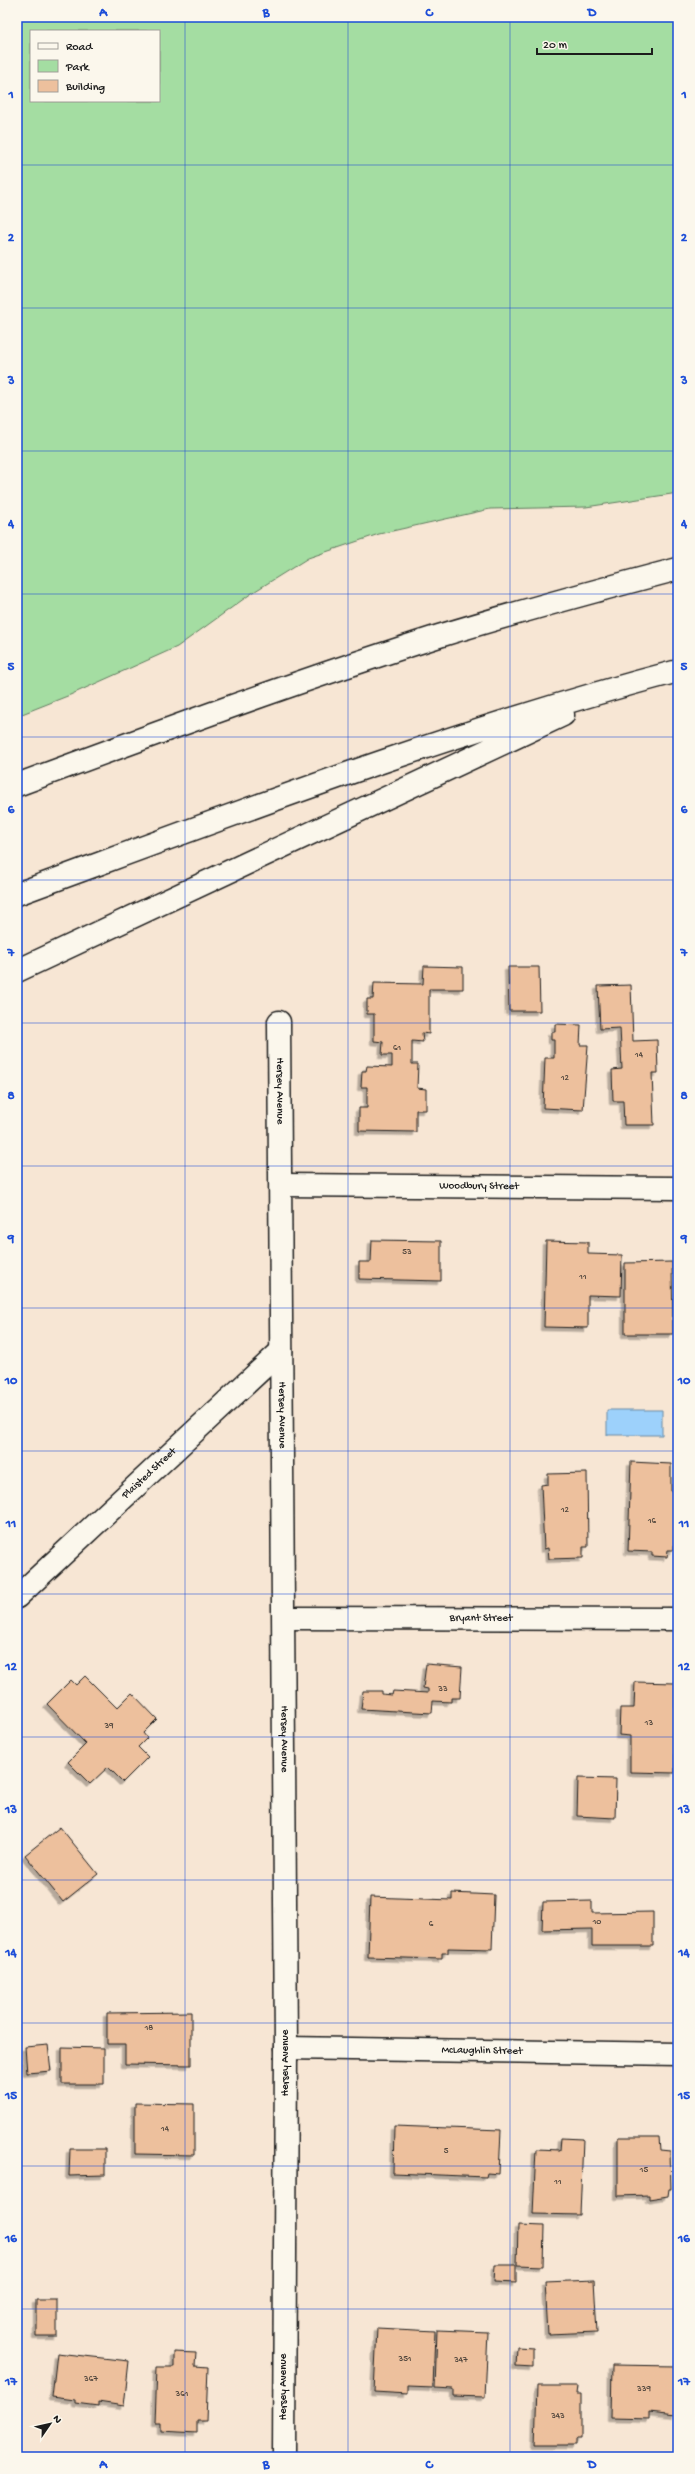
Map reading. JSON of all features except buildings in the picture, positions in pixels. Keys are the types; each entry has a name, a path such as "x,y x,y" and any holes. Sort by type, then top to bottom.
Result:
{"main road":[{"path":"17,785 172,727 440,636 678,569"},
{"path":"17,894 356,770 492,725 678,671"},
{"path":"17,971 629,684"},
{"path":"17,781 46,774"},
{"name":"Hersey Avenue","path":"278,1022 281,1185 286,2048 284,2457"},
{"name":"Woodbury Street","path":"281,1185 678,1188"},
{"name":"Plaisted Street","path":"17,1597 281,1351"},
{"name":"Bryant Street","path":"284,1618 678,1619"},
{"name":"McLaughlin Street","path":"286,2048 678,2054"}],"green space":[{"path":"17,17 92,17 95,21 107,17 678,17 678,493 586,507 490,509 379,534 308,558 252,593 177,647 70,695 17,716"}],"water":[{"path":"607,1410 662,1410 662,1435 607,1435"}]}
